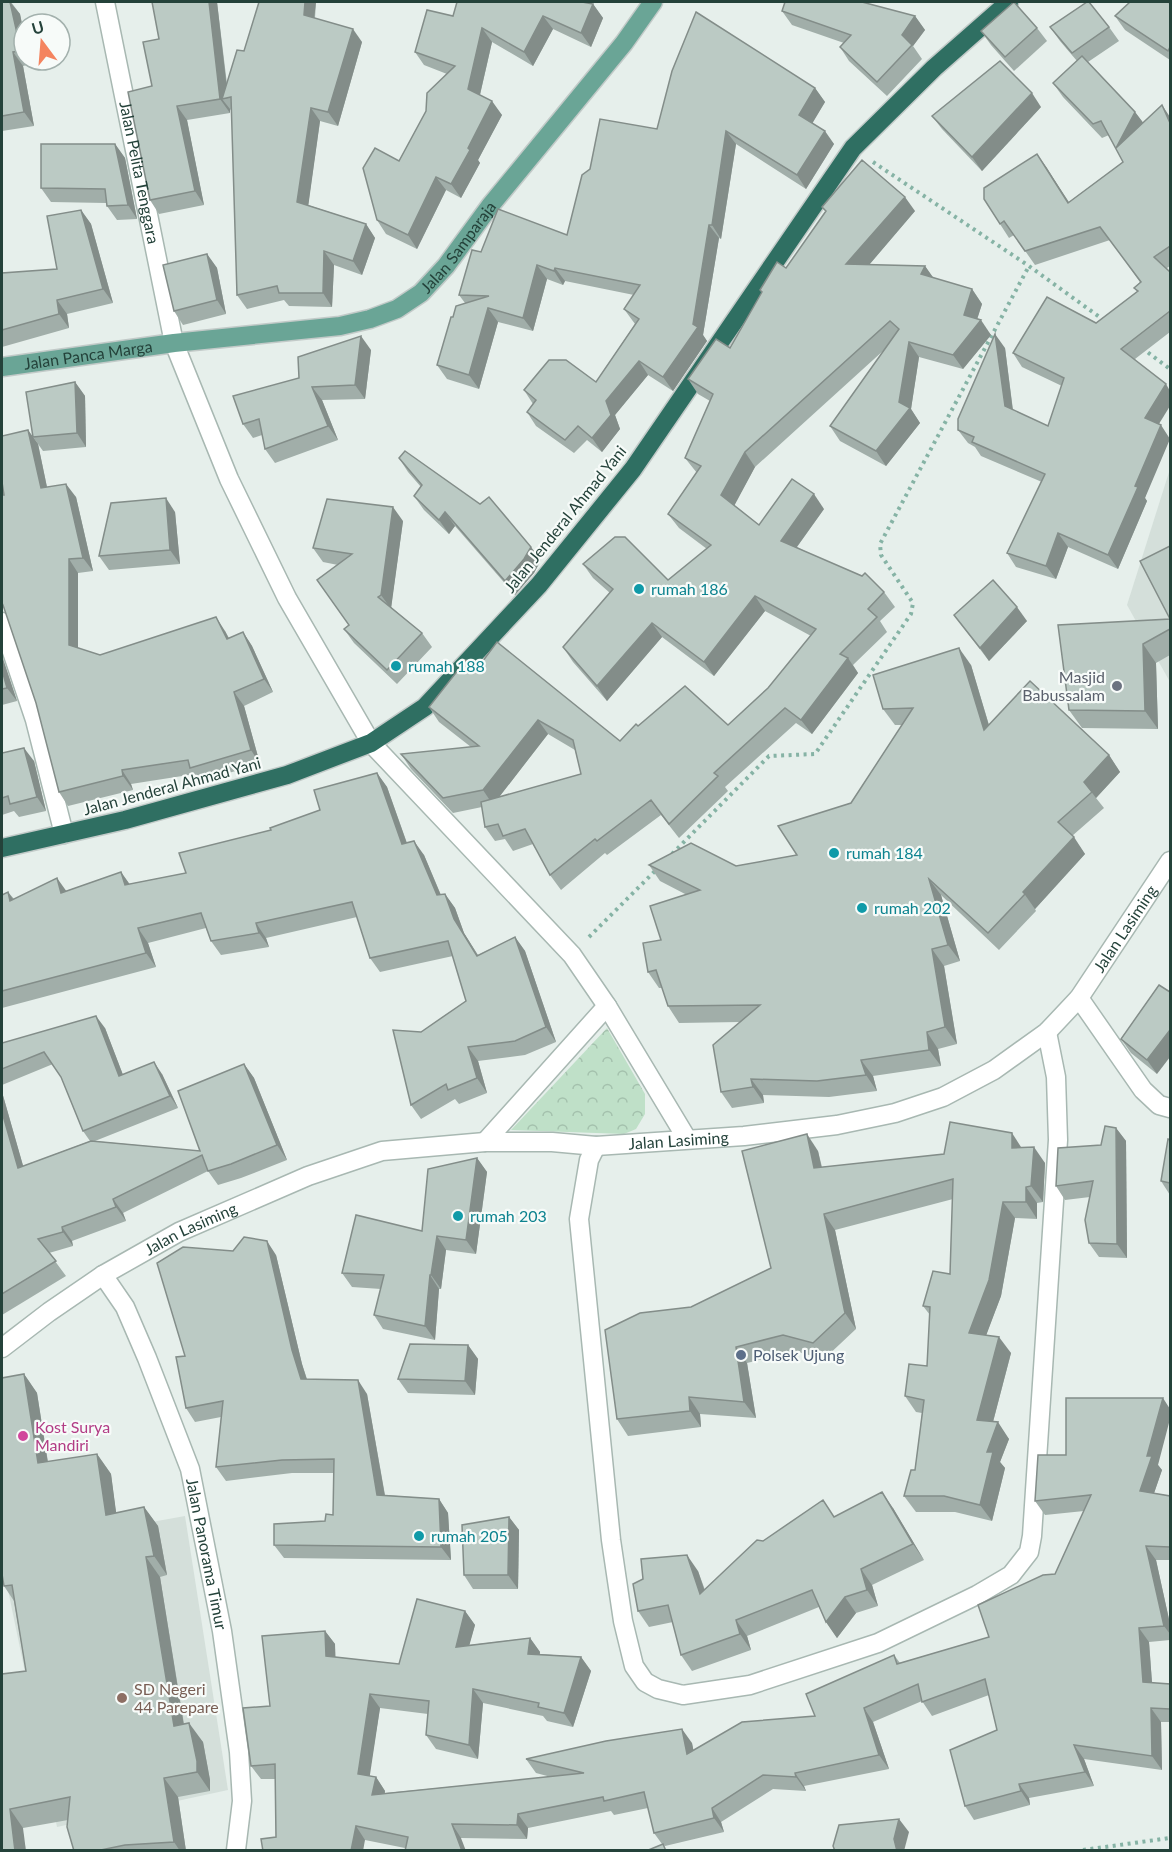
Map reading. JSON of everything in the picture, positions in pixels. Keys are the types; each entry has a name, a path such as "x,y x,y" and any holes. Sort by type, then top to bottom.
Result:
{"highway":[{"name":"Jalan Jenderal Ahmad Yani","path":"2,848 125,820 287,775 371,743 425,707 554,567 633,469 853,148 934,68 1009,2"}],"main road":[{"name":"Jalan Samparaja","path":"174,343 340,326 370,320 397,309 421,293 446,266 490,206 624,43 653,2"},
{"name":"Jalan Panca Marga","path":"2,367 174,343"}],"street":[{"name":"Jalan Pelita Tenggara","path":"105,2 174,343 229,480 287,598 371,743 572,954 607,1006 687,1139"},
{"path":"2,622 35,720 64,834"},
{"name":"Jalan Lasiming","path":"2,1348 103,1275 179,1232 309,1176 382,1151 485,1143 552,1142 596,1146 744,1136 837,1125 895,1113 943,1097 994,1070 1047,1032 1079,998 1170,861"},
{"path":"1079,998 1143,1090 1159,1105 1170,1108"},
{"path":"485,1143 607,1006"},
{"path":"596,1146 590,1160 579,1219 611,1540 623,1621 634,1666 645,1682 658,1689 683,1695 750,1685 887,1638 977,1595 1011,1575 1029,1552 1032,1536 1058,1140 1056,1077 1047,1032"},
{"name":"Jalan Panorama Timur","path":"103,1275 125,1308 190,1469 222,1631 239,1752 242,1801 236,1851"}],"path":[{"path":"853,148 1029,266 1112,326"},
{"path":"670,855 770,756 815,754 911,614 913,603 881,555 880,544 1029,266"},
{"path":"1140,346 1170,369"},
{"path":"572,954 662,864"},
{"path":"1083,1851 1170,1838"}],"shaded area":[{"path":"1170,469 1170,682 1127,605"},
{"name":"SD Negeri 44 Parepare","path":"185,1516 228,1790 57,1827 2,1561 2,1549"}],"green space":[{"path":"607,1028 645,1094 645,1114 636,1129 624,1134 511,1130"}],"building":[{"path":"2,2 10,2 12,12 12,72 17,72 24,112 2,116"},
{"path":"152,2 209,2 220,99 177,106 195,191 150,200 128,92 152,86 143,42 159,39"},
{"path":"259,2 305,2 304,15 353,29 328,112 311,108 297,202 366,224 353,261 324,251 323,293 279,293 277,286 237,295 231,97 222,99 237,50 244,51"},
{"path":"457,2 582,2 593,4 581,33 543,16 524,52 482,28 468,89 492,101 468,148 470,150 451,184 436,177 408,235 377,220 363,168 375,148 399,161 426,111 427,93 455,66 415,52 427,10 453,16"},
{"path":"785,2 862,2 915,16 902,35 912,45 877,82 840,47 851,35 782,11"},
{"path":"1014,2 1037,28 1005,57 981,31"},
{"path":"1087,2 1109,27 1072,53 1050,27"},
{"path":"1130,2 1170,3 1170,47 1168,51 1115,16"},
{"path":"696,12 815,88 799,115 825,131 797,175 726,131 712,225 709,225 693,324 698,327 663,377 639,361 606,401 611,415 592,438 578,426 565,440 527,412 536,400 524,390 549,360 566,360 596,382 639,319 624,309 640,285 555,268 554,271 537,265 523,318 488,308 469,375 437,365 451,317 453,317 456,306 489,296 459,295 472,250 481,252 498,209 567,235 582,175 590,169 600,119 657,129 672,71"},
{"path":"1082,56 1135,112 1116,148 1162,105 1170,123 1170,246 1154,257 1170,272 1170,311 1121,349 1166,384 1145,418 1161,425 1135,486 1138,487 1108,555 1058,533 1046,566 1007,553 1045,474 972,442 974,437 958,430 958,419 995,334 1005,406 1048,426 1064,378 1013,353 1047,297 1096,323 1138,291 1134,288 1141,282 1100,227 1025,251 1004,221 1000,224 984,199 984,188 1037,154 1068,203 1123,162 1101,121 1093,124 1053,83"},
{"path":"1000,61 1032,93 972,157 932,116"},
{"path":"41,144 115,144 128,205 107,206 105,189 41,188"},
{"path":"862,160 905,197 846,264 925,266 921,274 972,289 964,315 981,320 953,355 909,342 899,402 910,408 876,451 830,426 899,329 890,321 745,452 721,495 759,525 792,479 814,494 781,541 862,576 865,573 884,592 868,609 877,617 840,654 848,658 801,720 785,708 714,773 718,776 669,824 651,800 597,841 595,839 550,875 525,829 503,836 498,824 485,827 481,802 581,774 573,740 538,720 483,790 443,798 401,754 479,746 429,707 466,660 477,669 497,642 620,741 636,724 638,726 685,686 728,725 768,688 816,629 755,596 704,662 652,623 597,686 563,647 613,589 583,564 615,537 625,537 668,580 711,545 668,514 701,466 685,458 713,394 688,379 716,339 730,348 777,262 786,268 826,211 822,207"},
{"path":"81,210 103,289 57,300 59,314 2,330 2,273 57,269 47,216"},
{"path":"207,254 217,300 174,311 163,265"},
{"path":"361,336 355,385 312,387 328,426 265,449 259,419 243,424 233,396 299,378 298,357"},
{"path":"75,382 77,433 33,437 26,392"},
{"path":"28,430 41,488 66,484 83,558 69,559 69,645 100,655 216,617 227,639 243,632 264,679 234,692 251,750 190,768 188,760 122,770 123,776 59,792 36,703 2,603 2,495 4,495 2,436"},
{"path":"405,451 480,504 489,497 531,547 505,581 445,512 439,520 414,496 422,485 399,458"},
{"path":"166,498 170,550 99,556 111,503"},
{"path":"327,499 393,507 381,595 378,597 422,633 387,670 344,629 349,625 317,580 352,554 313,548"},
{"path":"1170,546 1170,619 1140,561"},
{"path":"993,580 1017,607 980,648 954,615"},
{"name":"Masjid Babussalam","path":"1170,619 1170,629 1143,644 1145,711 1069,710 1058,625"},
{"path":"959,648 984,730 1030,681 1109,755 1084,782 1092,792 1058,822 1074,837 988,933 929,879 948,945 932,949 945,1027 927,1032 929,1050 861,1060 866,1075 817,1081 751,1079 753,1087 721,1092 713,1045 760,1005 668,1006 656,970 648,972 643,943 661,940 650,906 700,890 649,865 691,843 736,866 797,855 778,826 851,803 913,708 883,709 873,675"},
{"path":"2,670 7,688 2,689"},
{"path":"24,748 37,797 10,804 8,796 2,798 2,753"},
{"path":"377,773 402,844 414,841 437,895 445,894 454,919 477,956 515,937 546,1027 515,1041 468,1047 477,1078 448,1090 446,1084 411,1105 393,1030 421,1032 466,1001 448,941 370,958 352,902 256,923 259,933 211,941 201,913 138,928 146,953 2,991 2,895 8,892 10,901 57,878 61,893 121,872 125,885 186,873 179,853 271,830 270,828 320,810 314,790"},
{"path":"1159,985 1170,992 1170,1030 1147,1060 1121,1039"},
{"path":"96,1016 119,1076 154,1062 170,1096 83,1131 61,1077 44,1052 2,1069 2,1043"},
{"path":"244,1064 277,1145 208,1171 202,1155 113,1199 116,1207 62,1227 63,1232 38,1239 56,1261 2,1294 2,1112 18,1168 91,1141 200,1151 178,1091"},
{"path":"950,1122 1012,1133 1012,1148 1034,1147 1031,1186 1026,1187 1026,1202 1003,1202 989,1280 969,1333 999,1337 977,1420 998,1422 987,1452 993,1452 980,1505 944,1496 904,1496 911,1470 915,1470 924,1400 905,1396 909,1364 927,1366 930,1307 923,1306 933,1271 950,1274 953,1179 824,1214 845,1313 813,1343 783,1335 736,1347 744,1402 689,1397 690,1411 617,1419 605,1330 640,1313 691,1307 771,1268 742,1151 807,1134 814,1168 944,1154"},
{"path":"1105,1126 1116,1128 1117,1244 1089,1243 1085,1220 1093,1181 1056,1186 1058,1148 1101,1145"},
{"path":"1168,1139 1170,1140 1170,1183 1161,1181"},
{"path":"477,1158 466,1240 437,1236 425,1326 374,1315 384,1275 342,1273 356,1215 422,1231 428,1169"},
{"path":"244,1237 267,1241 292,1350 301,1379 358,1380 377,1495 439,1499 441,1547 274,1545 274,1524 325,1521 326,1514 333,1515 334,1459 282,1460 216,1467 223,1401 186,1408 176,1357 185,1356 157,1263 183,1247 233,1251"},
{"path":"410,1344 468,1345 465,1381 398,1379"},
{"name":"SD Negeri 44 Parepare","path":"24,1374 38,1463 97,1454 106,1515 144,1507 154,1556 146,1557 174,1726 189,1723 197,1761 197,1772 164,1778 174,1842 125,1845 96,1851 74,1851 67,1827 70,1797 10,1809 15,1851 2,1851 2,1674 26,1671 12,1585 4,1586 2,1574 2,1378"},
{"path":"1066,1398 1163,1398 1147,1456 1152,1456 1140,1491 1170,1496 1170,1547 1146,1546 1164,1626 1139,1628 1143,1682 1170,1684 1170,1709 1151,1708 1152,1756 1074,1745 1085,1772 1019,1784 1021,1791 965,1806 950,1750 997,1730 985,1679 922,1702 918,1684 864,1708 879,1755 795,1773 796,1777 763,1775 712,1808 714,1818 654,1833 644,1792 604,1801 603,1797 518,1814 517,1825 452,1824 462,1851 405,1851 408,1837 356,1826 351,1851 263,1851 261,1839 276,1837 275,1764 251,1766 243,1708 270,1706 262,1636 325,1631 326,1656 399,1664 417,1599 465,1611 456,1647 530,1638 528,1654 581,1657 564,1713 538,1707 539,1703 473,1689 469,1745 426,1735 429,1701 370,1694 358,1774 376,1777 372,1795 584,1773 526,1759 606,1741 682,1729 687,1754 742,1722 815,1716 806,1694 894,1655 897,1664 989,1637 978,1605 1043,1575 1055,1574 1091,1495 1035,1501 1038,1455 1066,1455"},
{"path":"882,1492 913,1544 861,1569 867,1590 845,1597 826,1622 812,1590 736,1620 740,1634 681,1655 668,1605 638,1611 633,1584 643,1579 641,1559 687,1555 700,1594 757,1540 763,1541 823,1500 834,1517"},
{"path":"509,1517 508,1575 464,1575 462,1525"},
{"path":"899,1819 894,1839 897,1851 835,1851 833,1846 839,1825"},
{"path":"663,1844 666,1851 646,1851"}],"place":[{"name":"rumah 186","path":"639,589"},
{"name":"rumah 188","path":"396,666"},
{"name":"Masjid Babussalam","path":"1117,686"},
{"name":"rumah 184","path":"834,853"},
{"name":"rumah 202","path":"862,908"},
{"name":"rumah 203","path":"458,1216"},
{"name":"Polsek Ujung","path":"741,1355"},
{"name":"Kost Surya Mandiri","path":"23,1436"},
{"name":"rumah 205","path":"419,1536"},
{"name":"SD Negeri 44 Parepare","path":"122,1698"}]}
